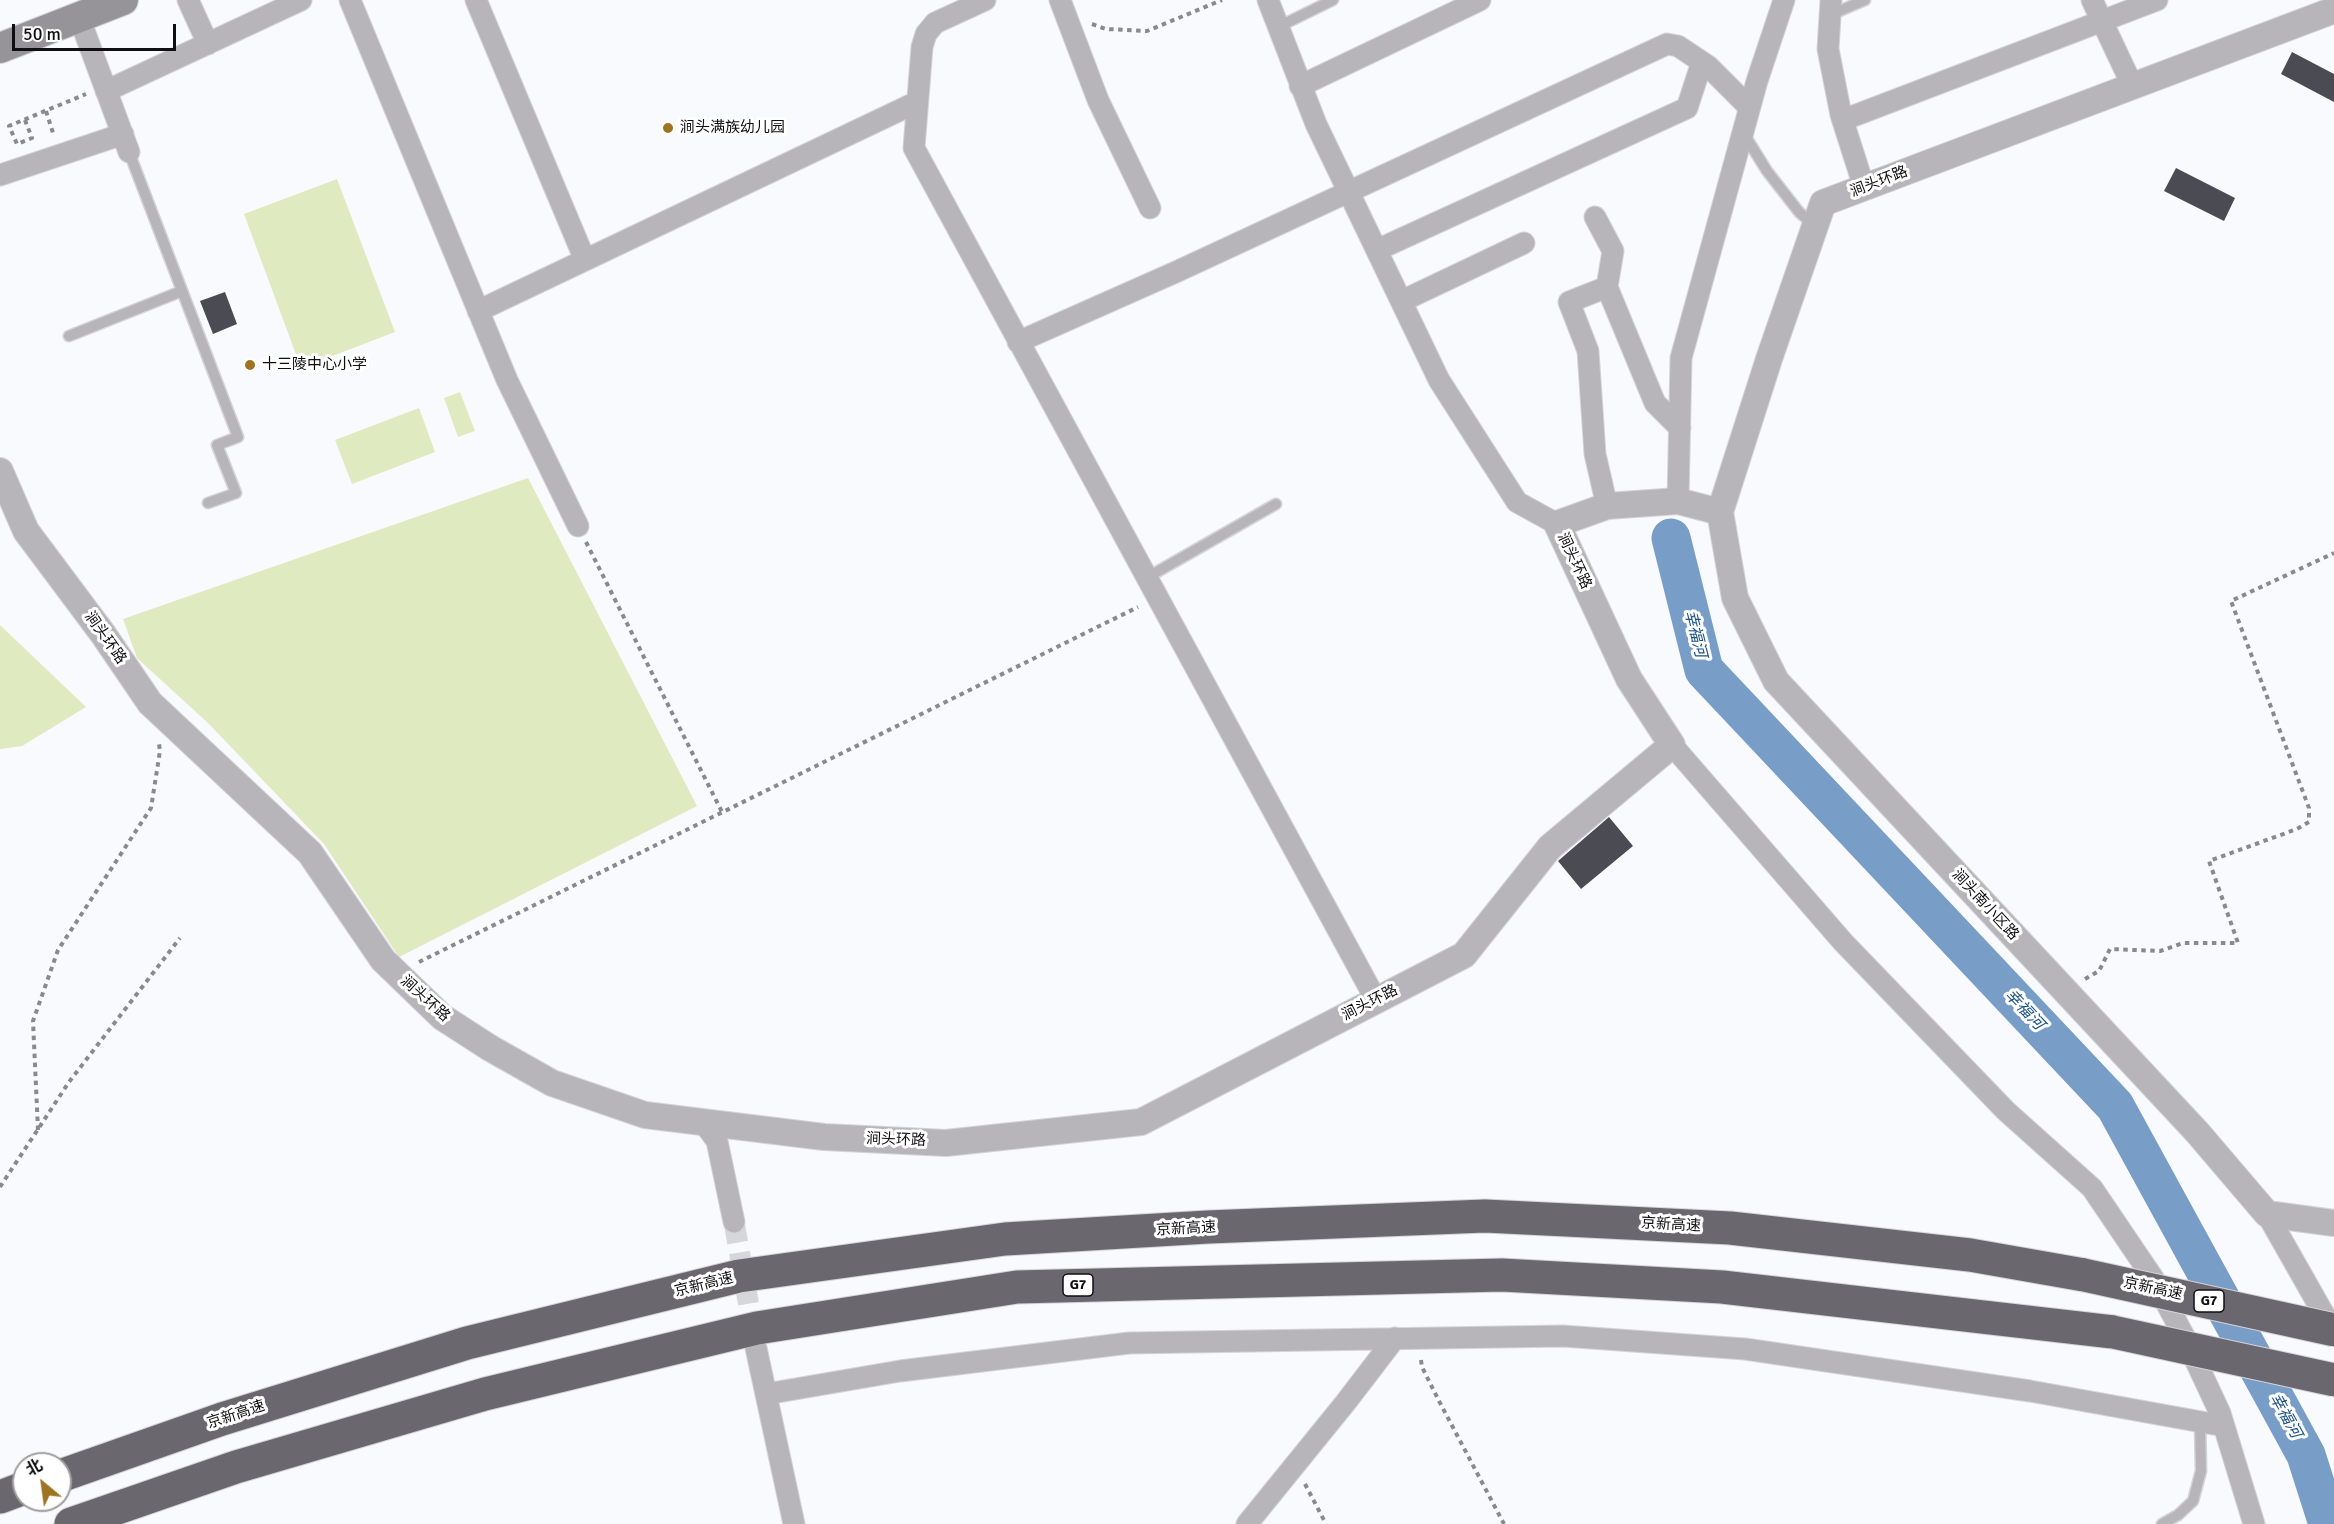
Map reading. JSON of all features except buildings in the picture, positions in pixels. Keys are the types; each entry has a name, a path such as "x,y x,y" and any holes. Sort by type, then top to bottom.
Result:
{"highway":[{"name":"京新高速","path":"72,1472 222,1419 467,1343 739,1276 1005,1239 1208,1227 1485,1216 1730,1228 1970,1255 2084,1275 2334,1331"},
{"name":"G7","path":"71,1524 236,1467 485,1394 757,1328 1017,1287 1502,1275 1722,1287 2113,1332 2334,1380"}],"main road":[{"path":"0,48 123,0"}],"street":[{"path":"188,0 208,44"},
{"path":"106,88 208,44 301,0"},
{"path":"350,0 507,380 578,526"},
{"path":"476,0 585,260"},
{"path":"985,0 935,23 926,34 922,47 914,148 1018,342 1159,596 1376,1000"},
{"path":"1268,0 1300,86 1439,380 1517,502 1557,524"},
{"path":"1300,86 1480,0"},
{"path":"1678,501 1681,358 1749,107 1784,0"},
{"path":"2092,0 2133,87"},
{"path":"1843,120 2157,0"},
{"path":"1063,7 1098,100 1150,208"},
{"path":"1830,7 1828,49 1843,120 1864,187"},
{"name":"涧头环路","path":"0,471 26,531 103,633 150,703 310,853 383,960 442,1017 490,1048 552,1083 645,1115 824,1137 946,1143 1140,1122 1464,955 1550,847 1672,745 1629,679 1557,524 1607,506 1678,501 1720,512 1769,359 1807,219 1823,203 2334,10"},
{"path":"0,175 126,143 79,17"},
{"path":"1018,342 1178,272 1666,44 1678,46 1702,62 1749,107"},
{"path":"1377,250 1687,108 1702,62"},
{"path":"478,311 917,102"},
{"path":"1595,217 1613,251 1607,287 1655,403 1680,428"},
{"path":"1402,302 1524,243"},
{"path":"1607,287 1569,302 1588,351 1595,454 1607,506"},
{"name":"涧头南小区路","path":"1720,512 1735,598 1776,681 2197,1132 2267,1214"},
{"path":"1672,745 1844,942 2006,1111 2092,1188 2153,1278 2185,1338 2224,1426 2253,1524"},
{"path":"703,1122 717,1141 734,1222"},
{"path":"2267,1214 2334,1223"},
{"path":"2267,1214 2334,1331"},
{"path":"766,1394 900,1371 1129,1343 1563,1336 1745,1349 2030,1390 2224,1426"},
{"path":"1247,1524 1395,1338"},
{"path":"756,1348 794,1524"}],"lane":[{"path":"1278,27 1333,0"},
{"path":"1830,7 1865,0"},
{"path":"1743,131 1767,171 1807,219"},
{"path":"126,143 238,437 217,445 236,493 208,503"},
{"path":"69,336 182,291"},
{"path":"1148,577 1276,504"},
{"path":"2162,1524 2178,1515 2193,1501 2201,1471 2200,1422"}],"path":[{"path":"1063,7 1106,29 1148,31 1222,0"},
{"path":"25,120 32,138 17,144 9,126 106,88"},
{"path":"578,526 722,812"},
{"path":"2065,991 2099,971 2110,949 2160,951 2183,943 2238,943 2209,861 2297,829 2309,822 2309,808 2231,601 2334,553"},
{"path":"397,973 1159,596"},
{"path":"38,1130 33,1021 58,950 151,808 160,751 150,703"},
{"path":"0,1187 69,1082 180,938"},
{"path":"1418,1338 1422,1367 1504,1524"},
{"path":"1296,1465 1326,1524"}],"green space":[{"path":"337,179 395,332 301,368 244,214"},
{"path":"460,392 475,431 458,437 444,398"},
{"path":"419,408 435,452 352,484 335,440"},
{"path":"528,478 697,806 399,957 324,844 208,723 137,658 123,619"},
{"path":"0,625 86,707 22,746 0,749"}],"waterway":[{"name":"幸福河","path":"1671,538 1704,670 2115,1106 2306,1455 2328,1524"}],"tunnel":[{"path":"734,1222 755,1340"}],"place":[{"name":"涧头满族幼儿园","path":"668,128"},
{"name":"十三陵中心小学","path":"250,365"}]}
